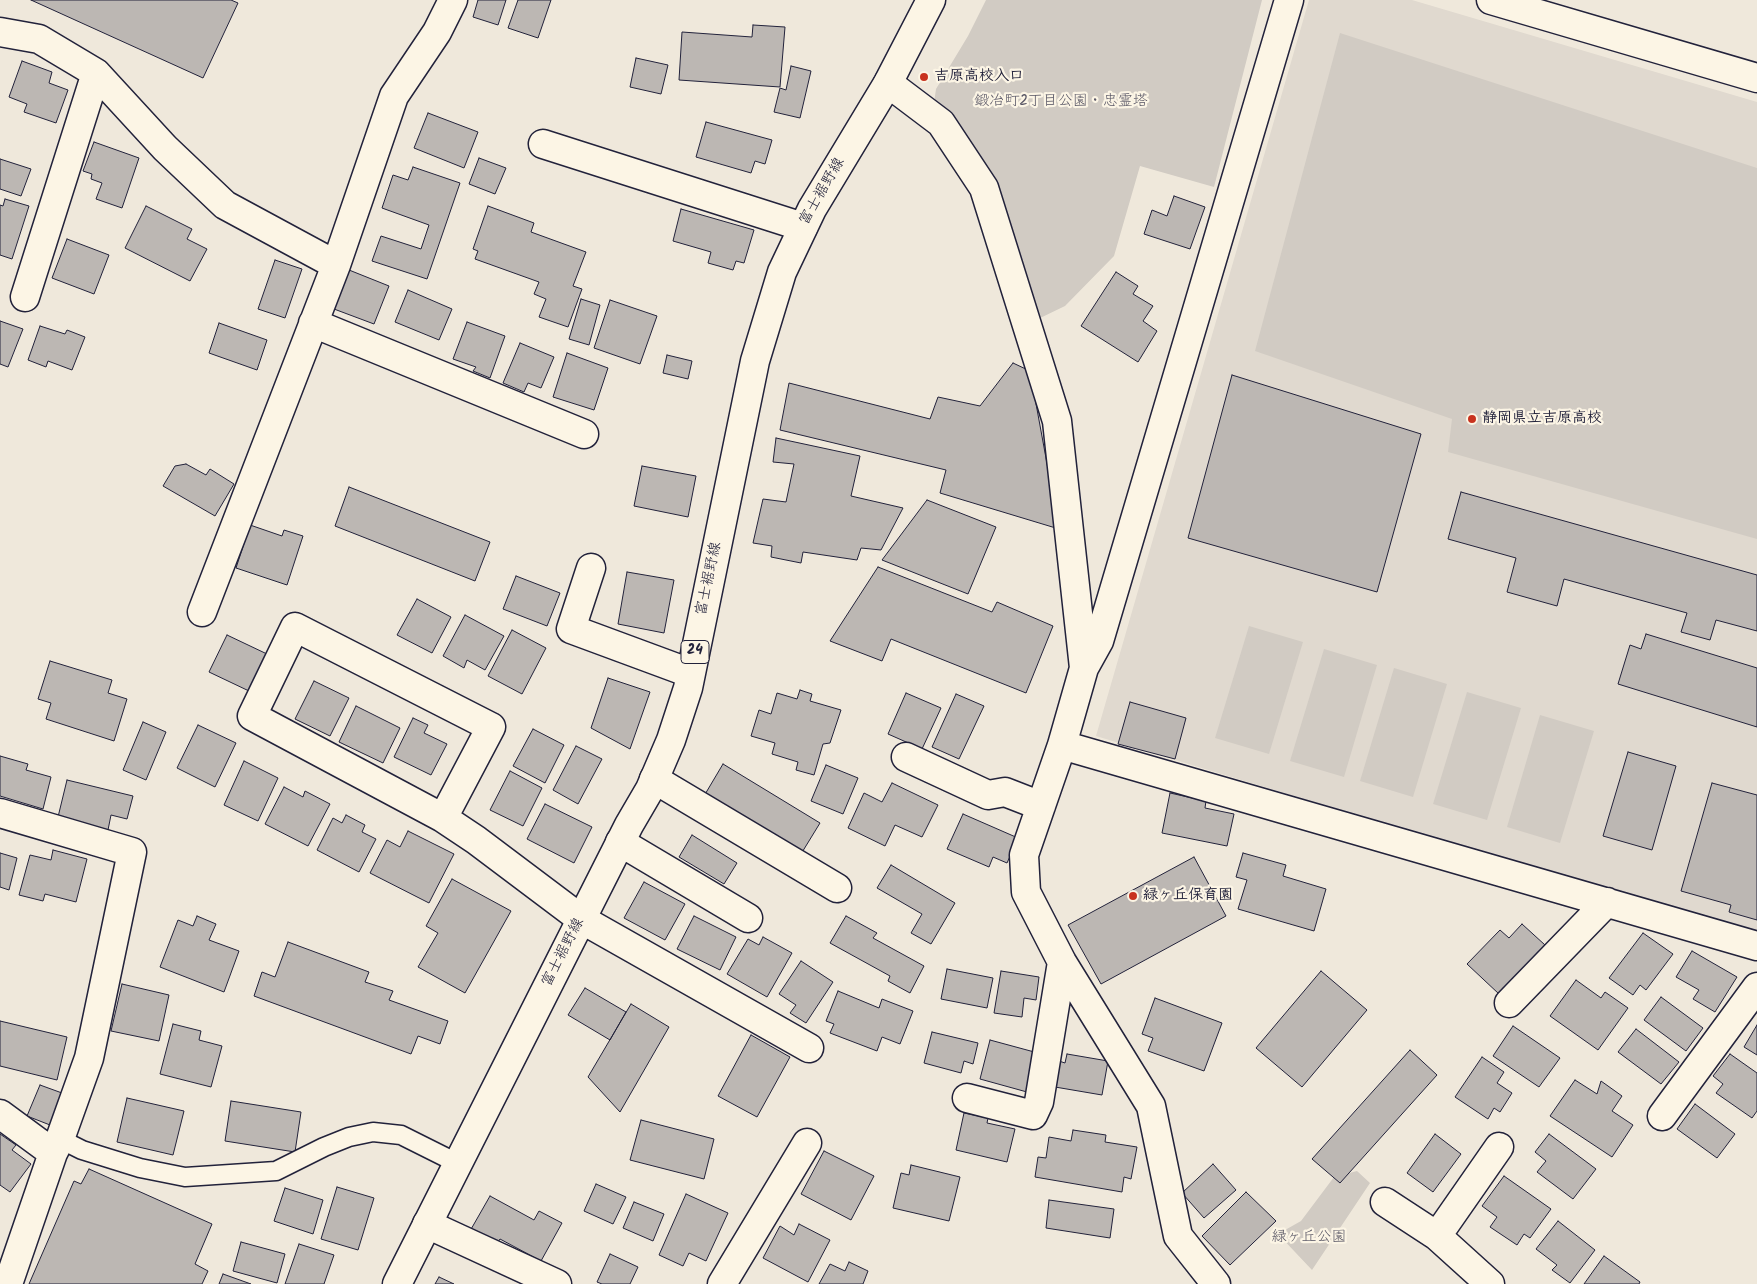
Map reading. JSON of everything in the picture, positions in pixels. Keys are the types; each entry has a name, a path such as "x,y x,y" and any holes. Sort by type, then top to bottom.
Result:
{"street":[{"path":"202,612 336,265 394,96 437,32 453,0"},
{"name":"富士裾野線","path":"397,1284 620,842 654,779 671,740 690,673 755,361 782,272 803,227 888,83 931,0"},
{"path":"1216,1284 1178,1236 1151,1106 1062,962 1026,892 1024,854 1062,745 1084,668 1099,640 1290,0"},
{"path":"1491,0 1757,78"},
{"path":"0,32 39,38 96,72 165,148 225,205 336,265"},
{"path":"25,298 96,72"},
{"path":"888,83 941,123 984,188 1057,421 1084,668"},
{"path":"543,144 803,227"},
{"path":"313,323 584,434"},
{"path":"591,568 571,629 690,673"},
{"path":"443,818 491,727 294,627 252,716 443,818 476,840 581,919 809,1048"},
{"path":"1062,745 1757,946"},
{"path":"906,757 988,795 1004,792 1041,806"},
{"path":"654,779 836,888"},
{"path":"0,813 132,852 89,1058 8,1284"},
{"path":"620,842 748,918"},
{"path":"1509,1003 1607,902"},
{"path":"967,1098 1033,1115 1039,1102 1062,962"},
{"path":"1662,1116 1757,986"},
{"path":"0,1114 57,1146"},
{"path":"722,1284 807,1143"},
{"path":"1437,1236 1499,1147"},
{"path":"1385,1202 1437,1236 1489,1284"},
{"path":"426,1224 557,1284"}],"lane":[{"path":"57,1146 82,1150 140,1168 185,1177 276,1171 324,1146 349,1137 373,1132 400,1135 457,1164"}],"shaded area":[{"name":"静岡県立吉原高校","path":"1309,0 1412,0 1757,102 1757,936 1096,736"}],"green space":[{"name":"鍛冶町2丁目公園・忠霊塔","path":"986,0 1262,0 1214,187 1140,166 1114,256 1065,306 1036,320 934,103 936,89 968,36"},
{"path":"1340,33 1757,168 1757,539 1448,452 1452,419 1255,351"},
{"path":"1249,626 1303,642 1269,754 1215,738"},
{"path":"1324,649 1377,665 1344,777 1290,761"},
{"path":"1394,668 1447,684 1413,797 1360,781"},
{"path":"1467,692 1521,708 1487,820 1433,804"},
{"path":"1540,715 1594,731 1560,843 1507,827"},
{"name":"緑ヶ丘公園","path":"1357,1171 1370,1183 1312,1270 1278,1234 1301,1221 1334,1177"}],"building":[{"path":"31,0 231,0 238,3 203,78"},
{"path":"478,0 506,0 498,25 473,17"},
{"path":"518,0 551,0 538,38 508,28"},
{"path":"753,25 785,27 780,87 679,80 682,32 752,37"},
{"path":"636,58 668,65 661,94 630,87"},
{"path":"22,61 52,72 49,83 68,90 56,123 24,112 27,104 9,97"},
{"path":"791,66 811,71 800,118 774,112 780,88 786,90"},
{"path":"428,113 478,132 464,168 414,148"},
{"path":"706,122 772,140 765,164 755,161 751,173 696,157"},
{"path":"94,142 139,158 122,208 96,199 102,183 91,179 92,174 83,171"},
{"path":"479,158 506,168 495,194 469,184"},
{"path":"0,159 31,169 21,196 0,189"},
{"path":"413,167 460,183 427,279 372,261 381,236 421,249 429,225 382,208 393,175 408,180"},
{"path":"1174,196 1205,207 1190,249 1144,234 1152,210 1167,216"},
{"path":"5,199 29,206 12,259 0,255 0,205 3,206"},
{"path":"146,206 192,229 187,239 207,249 190,281 125,248"},
{"path":"488,206 534,223 531,232 586,252 573,286 582,289 568,327 539,317 546,299 534,294 539,282 475,259 478,251 473,249"},
{"path":"681,209 754,230 744,263 736,261 733,270 708,263 711,252 673,241"},
{"path":"67,239 109,255 94,294 52,278"},
{"path":"275,260 302,269 285,318 258,309"},
{"path":"349,270 389,286 374,324 334,309"},
{"path":"1116,272 1138,286 1133,294 1153,306 1143,321 1157,331 1138,362 1081,326"},
{"path":"408,290 452,309 439,340 395,322"},
{"path":"581,299 600,305 589,345 569,339"},
{"path":"610,300 657,316 640,364 594,348"},
{"path":"0,321 23,329 8,367 0,364"},
{"path":"467,322 505,336 490,378 473,371 476,367 453,359"},
{"path":"219,323 267,340 257,370 209,353"},
{"path":"40,326 65,334 67,330 85,337 72,370 48,361 46,367 28,360"},
{"path":"520,343 554,357 541,388 528,383 524,392 503,383"},
{"path":"567,353 608,368 594,410 553,397"},
{"path":"667,355 692,361 688,379 663,373"},
{"path":"1013,363 1030,371 1059,529 940,493 946,470 780,430 789,383 930,419 938,397 980,406"},
{"path":"1232,375 1421,434 1377,592 1188,538"},
{"path":"776,438 860,456 851,496 903,508 881,550 861,548 857,560 803,552 801,563 771,557 772,546 753,543 763,499 786,502 794,464 773,462"},
{"path":"186,464 206,475 210,469 234,484 215,516 163,486 175,466"},
{"path":"642,466 696,476 688,517 634,506"},
{"path":"349,487 490,542 475,581 335,526"},
{"path":"1461,492 1757,575 1757,631 1716,620 1710,640 1681,632 1687,613 1564,579 1557,606 1507,592 1516,558 1448,539"},
{"path":"927,500 996,527 968,594 882,560"},
{"path":"250,525 282,536 284,530 303,536 287,585 236,568"},
{"path":"878,567 992,612 997,602 1053,626 1026,693 891,639 882,661 830,641"},
{"path":"627,572 674,580 664,633 618,624"},
{"path":"516,576 560,593 547,626 503,609"},
{"path":"417,599 451,617 432,653 397,635"},
{"path":"465,615 504,636 485,670 467,660 464,668 443,656"},
{"path":"512,630 546,648 522,694 488,676"},
{"path":"1646,634 1757,668 1757,727 1618,684 1630,645 1641,649"},
{"path":"227,635 267,654 249,691 209,672"},
{"path":"50,661 112,680 108,693 127,699 114,741 46,719 51,703 38,699"},
{"path":"608,678 650,692 630,749 591,728"},
{"path":"314,681 349,698 330,736 295,719"},
{"path":"800,690 812,694 810,701 841,710 830,743 823,744 814,775 796,770 798,762 772,754 775,743 751,736 759,710 771,714 777,693 797,699"},
{"path":"906,693 941,708 922,749 888,734"},
{"path":"956,694 984,706 959,759 932,747"},
{"path":"1130,702 1186,718 1175,759 1118,744"},
{"path":"356,706 400,728 383,763 339,742"},
{"path":"413,718 428,725 424,733 447,744 431,775 394,757"},
{"path":"143,722 166,732 146,780 123,770"},
{"path":"198,725 236,743 215,787 177,768"},
{"path":"533,729 564,745 545,783 513,766"},
{"path":"576,746 602,759 578,804 553,790"},
{"path":"1628,752 1676,766 1652,850 1603,836"},
{"path":"0,756 28,764 26,770 51,777 43,809 0,796"},
{"path":"244,761 278,778 258,821 224,805"},
{"path":"723,764 820,823 801,854 704,796"},
{"path":"826,765 858,778 843,814 811,801"},
{"path":"510,771 542,788 523,826 490,810"},
{"path":"67,780 133,796 127,819 111,815 108,830 58,817"},
{"path":"892,783 938,805 922,837 895,825 885,846 848,828 864,793 882,802"},
{"path":"1712,783 1757,795 1757,920 1729,912 1731,905 1681,891"},
{"path":"284,787 303,797 305,791 330,804 308,846 265,824"},
{"path":"1170,793 1206,801 1205,808 1234,814 1227,846 1162,833"},
{"path":"545,804 592,827 574,863 527,839"},
{"path":"963,814 1018,838 1007,863 993,857 989,867 947,849"},
{"path":"346,815 365,825 362,832 376,839 359,872 317,850 333,818 342,823"},
{"path":"408,831 454,854 429,903 370,873 387,840 400,847"},
{"path":"692,835 737,863 724,884 679,857"},
{"path":"53,850 87,859 76,902 45,894 43,901 19,895 30,855 51,860"},
{"path":"0,853 17,858 9,890 0,887"},
{"path":"1243,853 1286,865 1283,876 1326,889 1314,931 1238,909 1247,880 1236,877"},
{"path":"1194,857 1226,916 1101,984 1068,925"},
{"path":"891,865 955,903 931,944 911,933 922,914 877,888"},
{"path":"452,879 511,911 465,993 418,967 438,933 426,926"},
{"path":"644,882 685,904 665,940 624,918"},
{"path":"197,916 216,924 209,940 239,951 224,992 160,967 178,920 193,926"},
{"path":"694,916 736,937 720,970 677,949"},
{"path":"846,916 877,933 873,938 924,966 910,993 888,981 890,976 830,943"},
{"path":"1522,924 1545,945 1499,994 1467,964 1500,930 1509,938"},
{"path":"1643,933 1673,954 1646,990 1640,985 1633,995 1609,978"},
{"path":"763,937 792,953 767,997 727,974 748,939 759,945"},
{"path":"288,942 369,972 365,982 393,991 389,1000 448,1021 440,1044 418,1036 411,1054 254,996 262,972 275,977"},
{"path":"1692,951 1737,977 1715,1012 1693,999 1699,990 1676,977"},
{"path":"801,961 833,982 806,1023 790,1013 796,1005 779,994"},
{"path":"947,969 993,978 987,1008 941,999"},
{"path":"1001,971 1039,977 1036,1000 1024,998 1022,1017 994,1013"},
{"path":"1321,971 1367,1010 1302,1087 1256,1048"},
{"path":"1576,980 1601,998 1605,992 1628,1008 1598,1050 1550,1016"},
{"path":"122,984 169,995 159,1041 111,1031"},
{"path":"585,988 626,1012 610,1040 568,1015"},
{"path":"838,991 879,1008 882,999 913,1011 900,1044 882,1037 877,1051 830,1033 834,1024 826,1021"},
{"path":"1661,997 1703,1028 1686,1051 1644,1020"},
{"path":"1155,998 1222,1023 1204,1071 1148,1051 1153,1038 1142,1034"},
{"path":"631,1004 669,1027 620,1112 588,1077"},
{"path":"0,1021 67,1037 57,1080 0,1066"},
{"path":"173,1024 201,1031 199,1040 222,1046 211,1087 160,1074"},
{"path":"1757,1025 1757,1055 1744,1047"},
{"path":"1513,1026 1560,1058 1539,1087 1493,1056"},
{"path":"1636,1029 1679,1062 1661,1084 1618,1052"},
{"path":"932,1032 978,1043 973,1064 964,1061 961,1073 924,1063"},
{"path":"751,1035 790,1057 757,1117 718,1096"},
{"path":"990,1040 1038,1053 1027,1092 980,1079"},
{"path":"1410,1050 1437,1075 1340,1183 1312,1159"},
{"path":"1067,1054 1108,1061 1102,1095 1055,1087 1059,1061 1065,1063"},
{"path":"1730,1054 1757,1073 1757,1111 1752,1118 1716,1093 1723,1084 1713,1076"},
{"path":"1482,1057 1504,1072 1497,1083 1512,1093 1500,1112 1494,1108 1488,1119 1455,1097"},
{"path":"1575,1080 1597,1094 1601,1081 1622,1096 1612,1111 1633,1125 1612,1157 1550,1116"},
{"path":"40,1085 62,1093 50,1125 27,1116"},
{"path":"127,1098 184,1111 173,1155 117,1142"},
{"path":"231,1101 301,1112 295,1152 225,1141"},
{"path":"1695,1104 1735,1134 1717,1158 1677,1129"},
{"path":"964,1113 988,1118 987,1123 1015,1129 1007,1162 956,1150"},
{"path":"641,1120 714,1139 704,1179 630,1160"},
{"path":"1073,1130 1106,1135 1105,1142 1137,1147 1131,1179 1124,1177 1122,1192 1035,1177 1038,1157 1046,1158 1049,1137 1071,1141"},
{"path":"0,1134 16,1145 12,1150 31,1164 10,1192 0,1185"},
{"path":"1435,1134 1461,1154 1433,1192 1407,1173"},
{"path":"1549,1134 1596,1169 1573,1199 1537,1172 1546,1161 1535,1152"},
{"path":"824,1151 874,1176 851,1220 801,1194"},
{"path":"1213,1164 1236,1190 1204,1218 1182,1193"},
{"path":"911,1165 960,1177 949,1221 893,1208 901,1173 909,1175"},
{"path":"89,1169 212,1224 195,1264 208,1271 202,1284 29,1284 74,1181 81,1184"},
{"path":"1504,1176 1551,1209 1530,1238 1524,1234 1517,1245 1490,1227 1497,1217 1482,1206"},
{"path":"596,1184 626,1197 613,1224 584,1211"},
{"path":"337,1187 374,1198 358,1250 321,1239"},
{"path":"285,1188 323,1200 313,1234 274,1221"},
{"path":"1246,1192 1276,1221 1230,1265 1202,1236"},
{"path":"686,1194 728,1213 706,1261 689,1253 683,1266 659,1255"},
{"path":"490,1196 534,1220 539,1211 562,1223 541,1261 500,1239 496,1245 470,1231"},
{"path":"1049,1200 1114,1209 1110,1238 1046,1228"},
{"path":"634,1202 664,1214 653,1241 623,1228"},
{"path":"1558,1221 1595,1250 1570,1283 1552,1270 1557,1265 1536,1249"},
{"path":"799,1224 830,1240 808,1282 763,1258 780,1226 794,1235"},
{"path":"241,1242 285,1254 277,1283 233,1271"},
{"path":"299,1244 334,1255 324,1284 285,1284"},
{"path":"610,1254 638,1267 630,1284 602,1284 597,1282"},
{"path":"1604,1256 1640,1282 1639,1284 1584,1284"},
{"path":"849,1262 868,1271 863,1284 819,1284 830,1264 845,1271"},
{"path":"223,1274 251,1284 219,1284"},
{"path":"439,1277 454,1284 435,1284"}],"place":[{"name":"吉原高校入口","path":"924,77"},
{"name":"静岡県立吉原高校","path":"1472,419"},
{"name":"緑ヶ丘保育園","path":"1133,896"}]}
